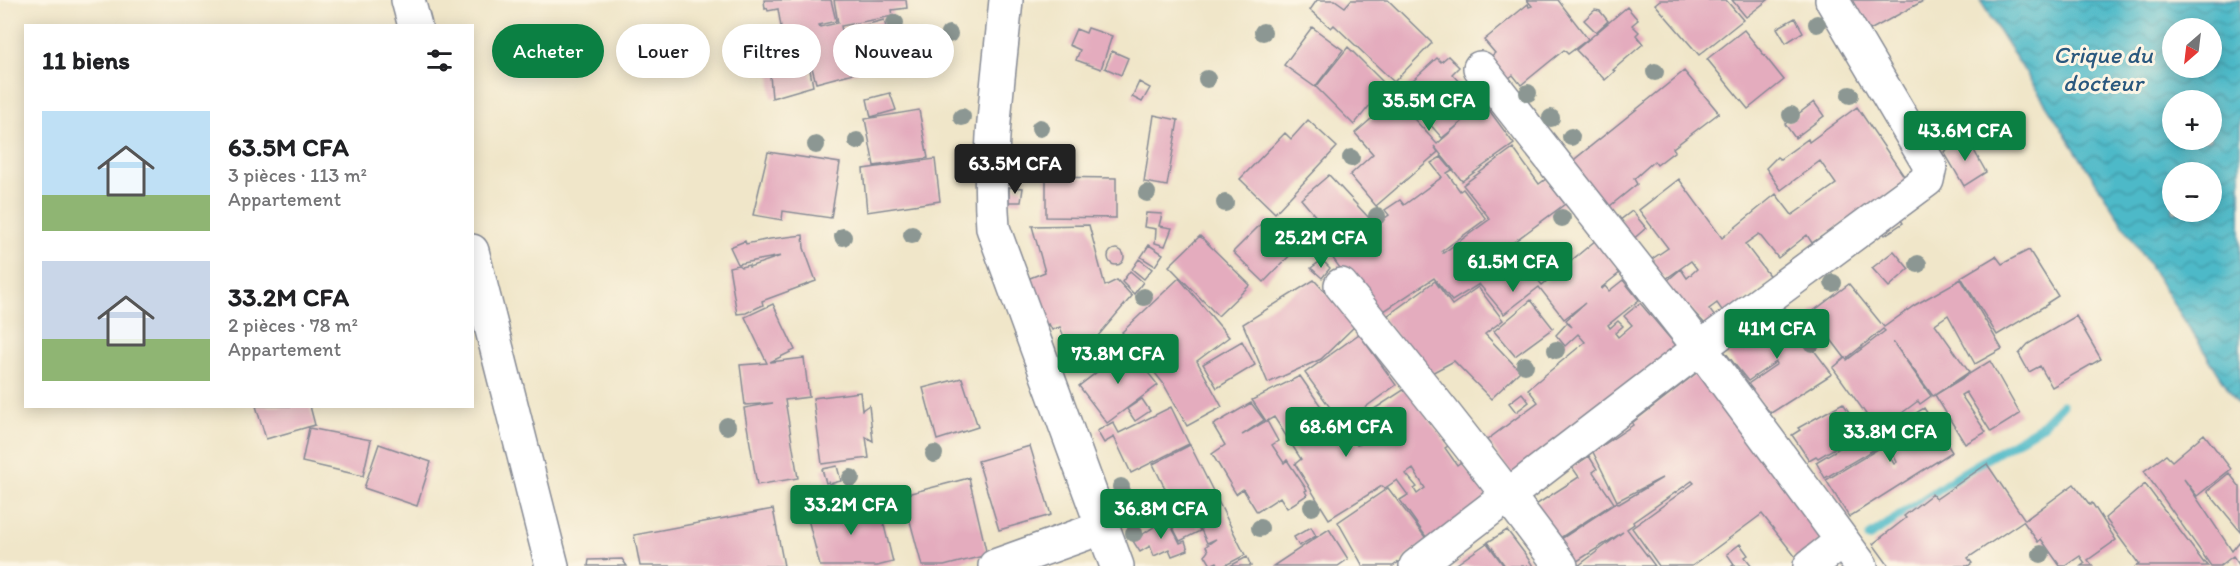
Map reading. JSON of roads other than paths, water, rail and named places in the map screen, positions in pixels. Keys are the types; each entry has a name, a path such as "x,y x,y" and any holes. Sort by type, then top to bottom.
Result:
{"street":[{"path":"408,0 414,24"},
{"path":"1006,0 992,155 993,228 1101,528 1117,566"},
{"path":"1416,566 1700,348 1927,180 1930,166 1832,0"},
{"path":"1480,68 1700,348 1861,566"},
{"path":"474,259 552,566"},
{"path":"1341,285 1509,495 1561,566"},
{"path":"995,566 1101,528"},
{"path":"1810,566 1842,540"}],"water":[{"name":"Crique du docteur","path":"1980,0 2240,0 2240,407 2004,39"}],"waterway":[{"path":"1869,537 1961,474 2040,427 2062,405"}]}
